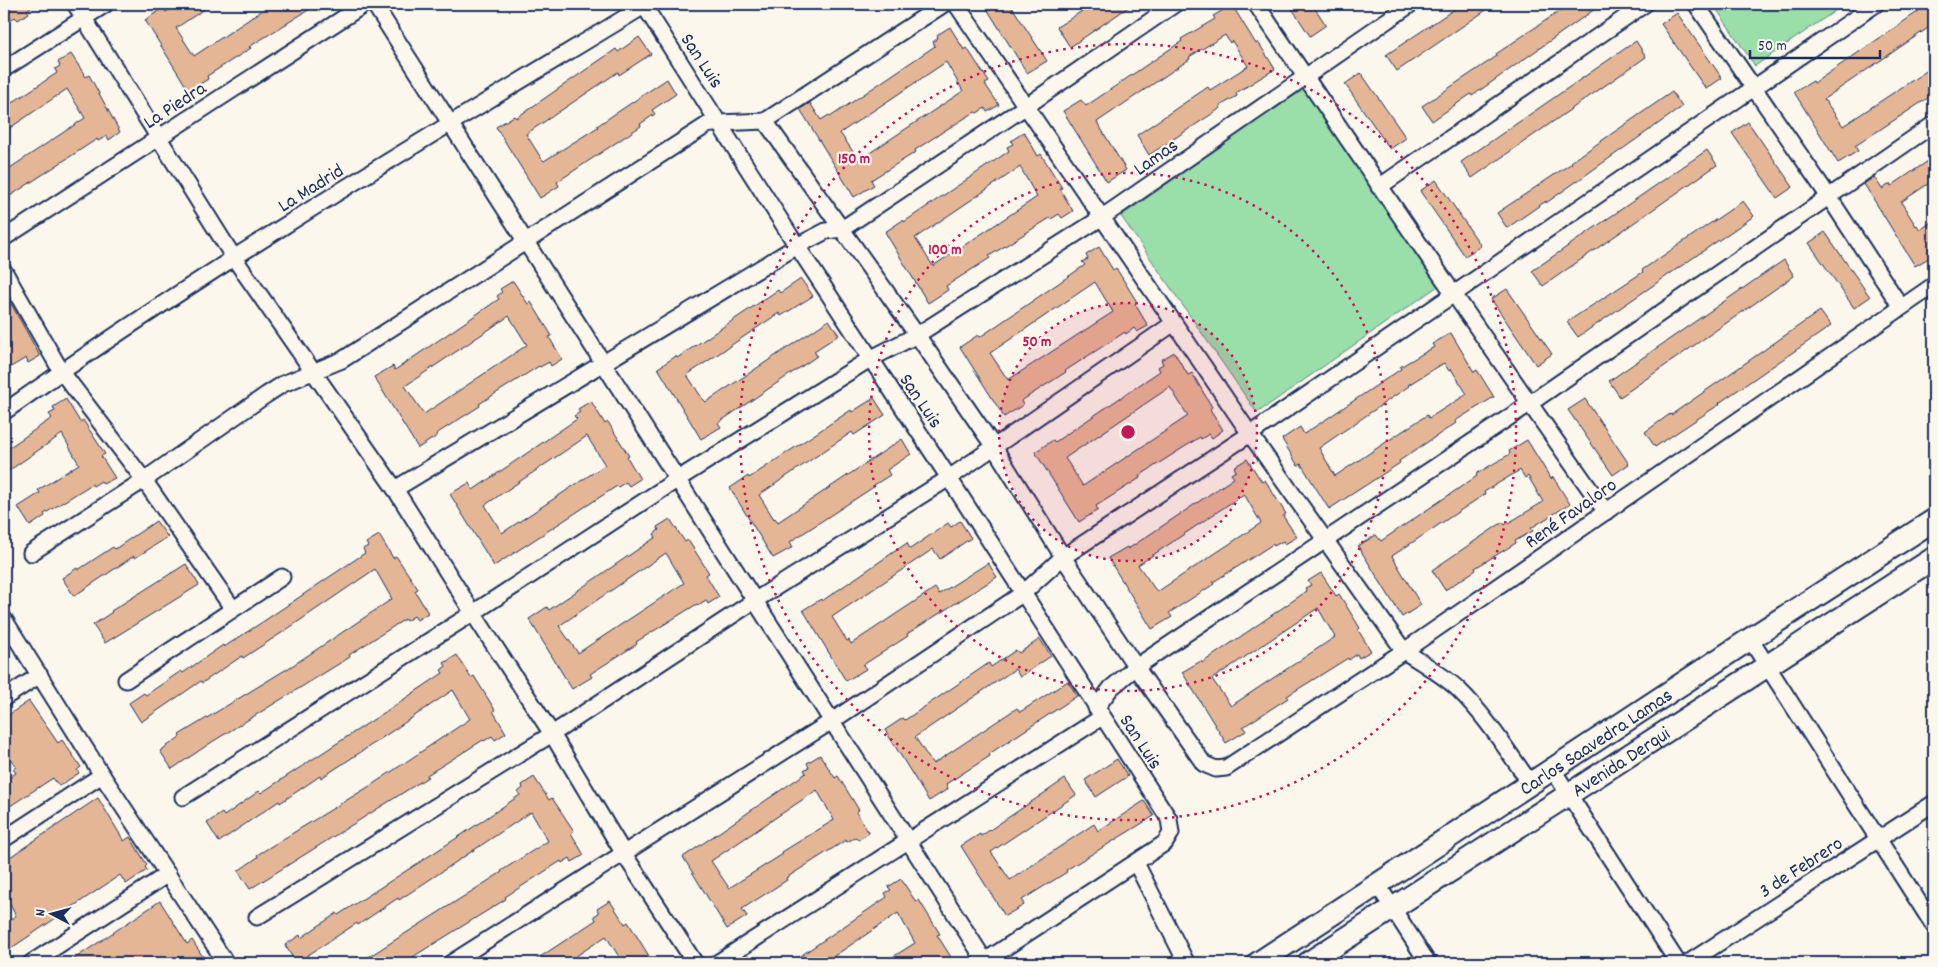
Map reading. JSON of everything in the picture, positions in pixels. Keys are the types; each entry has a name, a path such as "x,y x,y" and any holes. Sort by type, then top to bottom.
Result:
{"main road":[{"name":"Carlos Saavedra Lamas","path":"1258,963 1934,520"},
{"name":"Avenida Derqui","path":"1308,963 1934,558"}],"street":[{"path":"75,4 234,258 395,489 472,613 552,734 624,854 695,963"},
{"path":"4,69 106,4"},
{"name":"La Piedra","path":"4,238 366,4"},
{"path":"374,4 452,122 984,962 1136,863 1186,962"},
{"path":"31,553 144,480 266,395 284,384 342,360 707,125 764,121 944,4"},
{"path":"956,4 1250,434 1404,652 1431,668 1457,688 1478,712 1531,784"},
{"path":"395,489 797,246 826,231 842,228 1026,107 1175,4"},
{"path":"1256,4 1379,187 1606,512"},
{"name":"Lamas","path":"184,797 678,479 870,359 917,335 1101,218 1411,4"},
{"path":"1379,187 1645,4"},
{"path":"1696,4 1902,307"},
{"path":"451,963 832,721 1022,594 1063,557 1250,434 1876,4"},
{"name":"La Madrid","path":"4,412 61,371 234,258 643,5"},
{"name":"San Luis","path":"643,5 1169,819 1171,833 1165,843 1136,863"},
{"path":"764,121 842,228 994,447 1063,557 1136,667"},
{"path":"717,963 908,841 1099,712 1110,688 1136,667 1529,404 1934,124"},
{"path":"4,271 61,371 144,480 233,610"},
{"name":"René Favaloro","path":"1136,667 1204,764 1216,769 1226,768 1404,652 1934,285"},
{"path":"257,917 552,734 754,601 949,478 1174,323"},
{"path":"126,680 282,577"},
{"path":"4,619 102,775 226,963"},
{"path":"1750,639 1934,926"},
{"path":"4,698 40,674"},
{"path":"1553,770 1678,963"},
{"path":"4,839 102,775"},
{"name":"3 de Febrero","path":"1688,963 1934,803"},
{"path":"31,963 168,874"},
{"path":"1377,884 1428,963"}],"green space":[{"path":"1713,4 1845,4 1755,66"},
{"path":"1303,89 1438,286 1257,413 1121,216"}],"building":[{"path":"4,4 37,4 27,10 29,13 18,20 15,17 4,24"},
{"path":"178,4 212,4 176,28 194,56 272,4 318,4 249,47 251,48 207,76 208,79 189,91 145,20 163,8 166,12"},
{"path":"984,4 1010,4 1047,61 1027,73"},
{"path":"1093,4 1133,4 1070,47 1057,27"},
{"path":"1289,4 1312,4 1326,25 1310,36"},
{"path":"1462,4 1495,4 1397,71 1386,55"},
{"path":"1570,4 1602,4 1472,96 1471,94 1432,121 1422,106"},
{"path":"1914,4 1934,4 1934,24 1824,99 1843,126 1934,66 1934,94 1855,146 1858,151 1838,163 1794,92 1813,81 1814,83 1919,11"},
{"path":"1232,5 1256,44 1258,42 1275,69 1236,93 1237,96 1220,106 1221,108 1149,155 1137,135 1208,87 1210,90 1248,66 1232,41 1230,43 1225,35 1189,57 1190,59 1097,122 1126,170 1107,182 1063,111 1081,100 1086,106 1182,41 1181,39 1215,19 1213,16"},
{"path":"1677,13 1722,78 1706,89 1661,24"},
{"path":"950,27 964,50 967,48 989,82 985,84 999,105 987,112 985,108 977,113 975,112 944,131 915,150 916,152 871,180 874,185 854,197 800,109 810,103 821,120 829,115 830,117 935,46 933,42 938,38 937,35","holes":["946,62 963,91 859,160 840,133"]},
{"path":"639,37 651,54 619,75 618,72 526,134 541,158 544,161 598,127 667,79 676,94 652,110 655,114 640,124 641,126 557,182 559,186 540,198 496,127 514,116 516,118 616,49 618,52"},
{"path":"1636,41 1646,57 1472,178 1461,162"},
{"path":"71,54 86,77 89,75 120,132 109,140 107,136 98,141 97,139 10,196 4,185 4,172 85,118 67,89 4,132 4,108 57,73 55,69 60,66 58,62"},
{"path":"1361,73 1406,138 1390,149 1345,84"},
{"path":"1672,92 1682,107 1546,203 1546,201 1507,228 1497,213 1572,163"},
{"path":"1748,122 1793,187 1777,198 1732,133"},
{"path":"1024,132 1038,156 1041,154 1062,188 1060,189 1073,211 1062,218 1059,214 1050,218 989,256 990,258 946,286 948,290 928,303 885,232 903,220 904,222 1009,151 1007,147 1013,144 1011,141","holes":["1020,167 1037,197 933,266 915,238"]},
{"path":"1707,150 1717,165 1543,286 1532,271"},
{"path":"1934,157 1934,180 1901,202 1920,230 1934,220 1934,255 1915,266 1864,184 1874,177 1882,189 1890,184 1891,186"},
{"path":"1436,180 1481,246 1465,256 1420,191"},
{"path":"1743,201 1754,216 1578,337 1567,322 1643,272 1642,270"},
{"path":"1825,232 1870,297 1854,308 1809,243"},
{"path":"1099,247 1113,270 1116,268 1137,302 1135,304 1148,326 1137,332 1134,328 1126,334 1125,332 1021,401 1023,405 1004,417 960,347 978,335 980,337 1085,265 1082,262 1088,259 1086,255","holes":["1095,282 1113,312 1008,380 990,353"]},
{"path":"1784,260 1794,276 1620,397 1609,381"},
{"path":"801,279 813,296 781,316 779,313 687,375 702,398 706,402 829,320 839,335 814,351 817,356 718,423 721,427 701,439 658,368 676,356 677,358 778,290 780,293"},
{"path":"513,281 528,304 531,302 552,336 549,337 562,359 551,366 549,362 539,366 479,404 480,406 418,448 374,377 393,366 395,370 499,299 497,296 502,292 500,289","holes":["509,316 527,345 424,414 405,386"]},
{"path":"1507,289 1552,354 1536,365 1491,299"},
{"path":"4,291 40,356 28,363 26,358 4,371"},
{"path":"1820,311 1831,326 1655,447 1645,432"},
{"path":"1451,333 1474,372 1477,370 1494,397 1455,421 1456,423 1399,461 1400,463 1329,509 1301,464 1298,466 1282,439 1300,427 1304,434 1401,369 1400,367 1434,347 1432,344","holes":["1444,363 1449,371 1451,369 1467,394 1429,418 1427,415 1335,476 1319,448 1408,385"]},
{"path":"1174,352 1188,375 1192,373 1223,430 1212,438 1209,434 1201,439 1200,437 1096,506 1098,510 1079,522 1035,452 1053,440 1055,442 1160,371 1158,367 1163,364 1161,360","holes":["1170,387 1188,416 1083,486 1065,458"]},
{"path":"874,398 885,415 854,435 852,432 759,495 774,519 778,522 902,439 911,454 887,470 890,475 790,542 793,547 773,558 730,488 748,476 749,478 851,410 852,412"},
{"path":"66,399 80,422 83,420 105,454 101,456 115,478 103,484 101,481 93,486 92,484 44,514 45,516 30,526 18,507 40,493 38,490 79,464 62,434 4,474 4,451 52,418 49,414 55,411 53,407"},
{"path":"1585,399 1629,464 1613,475 1568,410"},
{"path":"591,401 605,424 608,422 629,456 627,457 640,479 629,486 626,482 617,486 494,566 450,494 469,483 473,490 577,419 574,416 580,412 578,409","holes":["587,436 605,465 502,533 485,505"]},
{"path":"1527,440 1551,479 1553,477 1570,504 1531,528 1533,531 1515,541 1516,543 1475,568 1476,570 1445,590 1432,570 1503,522 1505,525 1543,502 1528,476 1525,478 1520,470 1484,492 1485,494 1392,556 1421,605 1402,617 1358,546 1376,535 1381,541 1477,476 1476,474 1510,454 1509,451"},
{"path":"1247,459 1262,482 1265,480 1286,514 1283,516 1297,537 1285,544 1283,541 1274,546 1273,544 1213,582 1214,584 1169,613 1172,617 1152,629 1108,558 1127,547 1128,549 1234,478 1231,474 1236,471 1234,467","holes":["1244,494 1261,523 1157,592 1138,565"]},
{"path":"670,519 685,542 688,540 709,573 706,575 719,597 708,604 706,600 697,604 636,642 637,644 590,674 592,677 572,689 529,619 547,607 549,610 656,537 654,534 659,530 657,527","holes":["666,553 684,583 578,653 559,626"]},
{"path":"156,521 168,537 135,558 134,556 74,596 62,578 113,547 115,549"},
{"path":"960,521 971,538 940,559 933,549 832,617 847,641 849,640 851,644 935,588 939,594 988,563 997,577 907,634 908,636 863,665 866,669 846,681 803,610 821,599 822,601 907,543 910,549 948,523 951,527"},
{"path":"379,535 393,558 396,556 418,589 415,591 428,613 417,620 414,616 406,621 405,619 349,655 350,657 212,742 172,769 160,751 180,737 179,735 295,664 392,599 375,569 286,630 202,683 201,681 141,722 129,703 144,693 146,695 181,671 183,673 223,645 224,647 264,621 365,553 363,549 368,546 366,543"},
{"path":"186,564 199,585 105,643 93,625 111,611"},
{"path":"1321,573 1336,596 1339,594 1360,628 1358,630 1371,651 1359,658 1357,654 1349,660 1348,658 1287,696 1288,698 1243,727 1246,731 1226,743 1182,672 1201,661 1202,663 1307,591 1305,588 1311,585 1308,581","holes":["1318,608 1335,637 1231,706 1212,679"]},
{"path":"1040,639 1051,656 1020,677 1015,669 915,737 933,764 1017,708 1020,712 1068,681 1077,696 946,784 948,789 929,801 885,730 903,718 905,720 989,663 991,667 1016,650 1019,653"},
{"path":"457,655 471,678 474,676 495,710 493,711 506,733 495,740 492,736 483,740 427,775 428,777 250,889 238,871 258,857 257,855 373,784 470,719 453,690 321,778 320,776 280,803 279,801 219,842 207,823 222,813 224,816 259,791 261,793 385,712 443,673 441,670 446,666 444,663"},
{"path":"29,701 58,743 62,740 81,767 77,770 79,773 59,786 53,778 4,810 4,781 16,773 13,769 16,767 4,749 4,718"},
{"path":"820,755 835,778 838,776 859,810 856,812 869,833 858,840 856,837 847,842 846,840 786,878 787,880 742,909 747,916 727,929 683,857 806,773 804,770 809,767 807,763","holes":["817,790 834,820 729,888 711,861"]},
{"path":"1117,759 1128,776 1096,797 1085,780"},
{"path":"534,777 549,800 552,798 574,831 571,833 584,855 572,862 570,858 562,863 561,861 505,897 506,899 403,963 359,963 548,841 531,812 399,900 398,898 358,925 357,923 296,963 285,945 300,935 301,938 337,913 338,915 463,834 520,795 518,792 523,788 522,785"},
{"path":"1065,779 1076,795 991,852 1010,880 1094,824 1098,831 1144,801 1154,816 1066,870 1067,872 1022,900 1024,905 1005,916 961,846 980,834 981,836"},
{"path":"98,798 124,841 130,837 147,865 145,867 147,870 126,884 120,875 4,953 4,924 16,916 4,893 4,861"},
{"path":"901,879 916,902 919,900 940,934 937,935 951,957 940,963 883,963 915,943 898,913 824,963 790,963 887,897 885,893 891,890 888,887"},
{"path":"160,901 187,944 192,940 207,963 68,963"},
{"path":"610,901 625,924 628,922 649,956 647,958 650,963 623,963 606,936 566,963 531,963 596,920 594,916 599,913 597,909"}]}
